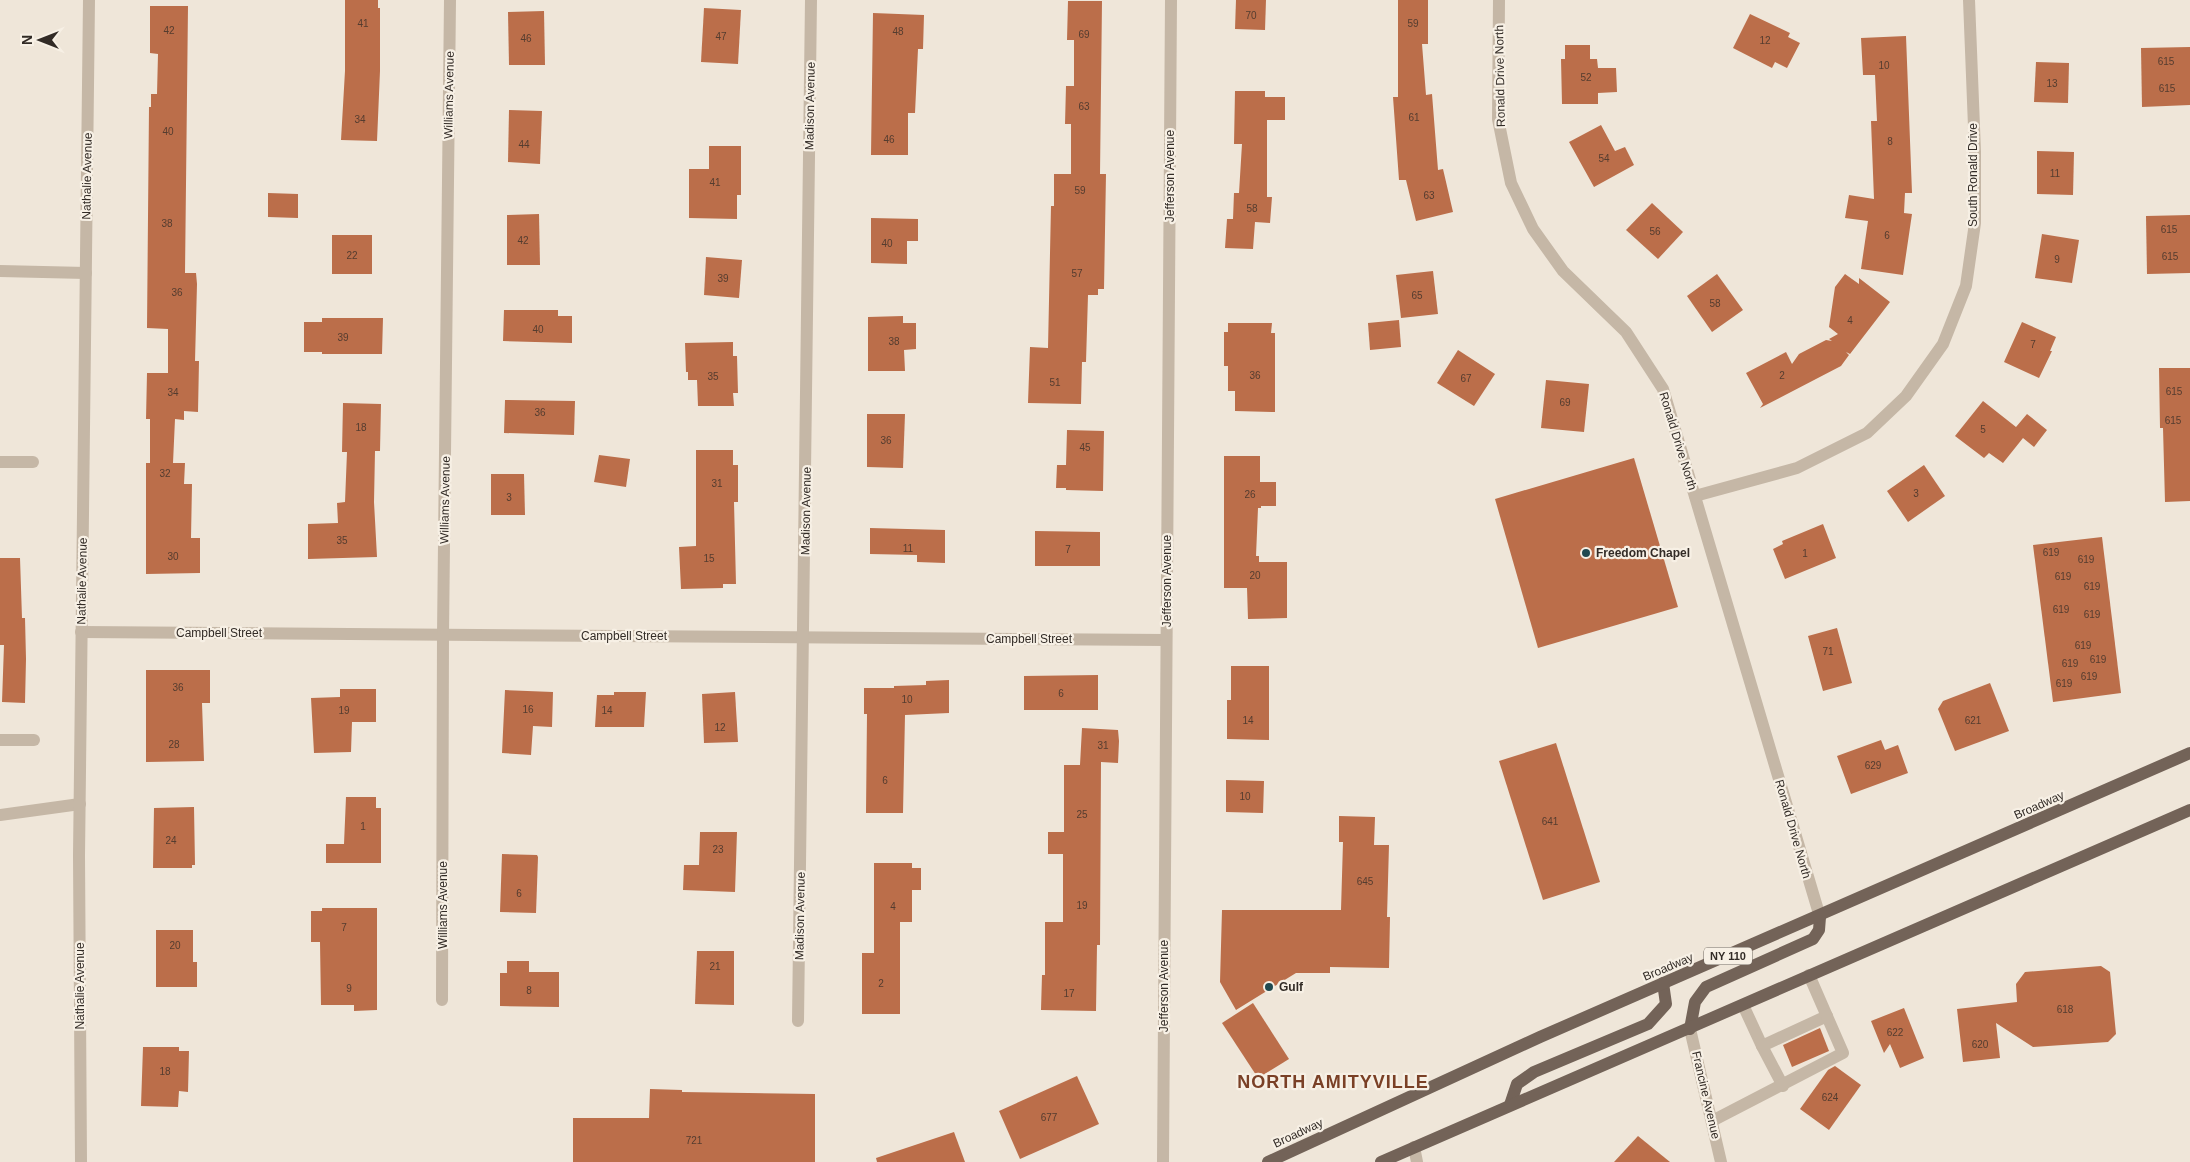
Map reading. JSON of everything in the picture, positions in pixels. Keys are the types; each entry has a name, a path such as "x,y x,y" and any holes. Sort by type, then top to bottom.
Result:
{"main road":[{"name":"Broadway","path":"1268,1162 1394,1103 1663,983 1820,917 2190,753"},
{"path":"1381,1162 2190,810"},
{"path":"1690,1029 1696,1002 1706,987 1813,939 1819,930 1820,917"},
{"path":"1510,1105 1517,1084 1534,1072 1648,1024 1666,1004 1663,983"}],"street":[{"name":"Nathalie Avenue","path":"82,1162 81,632 89,0"},
{"name":"Williams Avenue","path":"442,1000 443,635 450,0"},
{"name":"Madison Avenue","path":"798,1021 812,0"},
{"name":"Jefferson Avenue","path":"1163,1162 1171,0"},
{"name":"Ronald Drive North","path":"1499,0 1498,119 1511,183 1534,229 1563,271 1626,332 1663,389 1820,917"},
{"name":"South Ronald Drive","path":"1695,496 1797,468 1867,433 1906,396 1943,344 1966,286 1975,223 1975,152 1969,0"},
{"path":"0,271 86,273"},
{"path":"0,462 33,462"},
{"name":"Campbell Street","path":"81,632 1166,640"},
{"path":"0,740 34,740"},
{"path":"0,815 80,804"},
{"path":"1712,1121 1783,1086 1810,1065 1844,1053 1809,975"},
{"path":"1743,1005 1783,1086"},
{"path":"1762,1046 1795,1035 1827,1016"},
{"name":"Francine Avenue","path":"1690,1029 1721,1162"},
{"path":"1414,1147 1417,1162"}],"building":[{"path":"345,0 378,0 378,8 380,8 377,141 341,140 345,71"},
{"path":"1236,0 1266,0 1265,30 1235,29"},
{"path":"1398,0 1428,0 1428,44 1422,44 1426,95 1432,94 1438,170 1443,169 1453,212 1416,221 1406,180 1399,180 1393,97 1398,97"},
{"path":"1068,1 1102,1 1100,174 1106,174 1104,289 1098,289 1098,295 1088,295 1086,362 1082,362 1081,404 1028,403 1030,347 1048,348 1051,206 1054,206 1054,174 1071,174 1071,124 1065,124 1066,86 1074,86 1074,40 1067,40"},
{"path":"150,6 188,6 185,273 196,273 195,361 199,361 198,412 184,411 184,420 175,419 173,463 185,463 184,484 192,484 191,538 200,538 200,573 146,574 146,463 150,463 150,419 146,419 147,373 168,373 168,329 147,328 149,107 151,107 151,94 157,94 158,54 150,53"},
{"path":"704,8 741,10 738,64 701,62"},
{"path":"544,11 545,65 509,65 508,12"},
{"path":"873,13 924,15 923,49 918,49 915,113 908,113 908,155 871,155"},
{"path":"1750,14 1790,33 1788,37 1800,43 1787,68 1775,62 1772,68 1733,48"},
{"path":"1906,36 1912,193 1905,193 1904,213 1912,214 1903,275 1861,269 1868,221 1845,218 1849,195 1874,199 1871,121 1877,121 1875,75 1863,75 1861,38"},
{"path":"1565,45 1590,45 1590,59 1597,59 1598,68 1616,68 1617,92 1598,93 1598,104 1562,104 1561,59 1565,59"},
{"path":"2190,47 2190,105 2142,107 2141,48"},
{"path":"2036,62 2069,63 2068,103 2034,102"},
{"path":"1235,91 1265,91 1265,97 1285,97 1285,120 1267,120 1267,197 1272,197 1270,223 1255,222 1253,249 1225,248 1227,219 1233,219 1234,193 1239,193 1242,144 1234,144"},
{"path":"509,110 542,111 540,164 508,162"},
{"path":"1601,125 1615,151 1625,147 1634,165 1594,187 1569,142"},
{"path":"709,146 741,146 741,195 737,195 737,219 689,218 689,169 709,169"},
{"path":"2037,151 2074,152 2073,195 2037,194"},
{"path":"268,193 298,194 298,218 268,217"},
{"path":"1652,203 1683,232 1658,259 1626,230"},
{"path":"539,214 540,265 507,265 507,215"},
{"path":"2190,215 2190,273 2147,274 2146,216"},
{"path":"871,218 918,219 918,241 907,241 907,264 871,263"},
{"path":"2042,234 2079,240 2072,283 2035,278"},
{"path":"332,235 372,235 372,274 332,274"},
{"path":"706,257 742,260 739,298 704,295"},
{"path":"1433,271 1438,314 1401,318 1396,275"},
{"path":"1717,274 1743,310 1712,332 1687,296"},
{"path":"1845,274 1859,284 1859,278 1890,302 1850,354 1846,352 1849,355 1841,366 1760,408 1763,404 1746,373 1786,352 1792,364 1799,354 1826,340 1832,341 1829,339 1838,334 1829,327 1835,287"},
{"path":"504,310 558,310 558,316 572,316 572,343 503,341"},
{"path":"903,316 903,323 916,323 916,349 904,350 905,371 868,371 868,317"},
{"path":"322,318 383,318 382,354 322,354 322,352 304,352 304,322 322,322"},
{"path":"1399,320 1401,347 1370,350 1368,323"},
{"path":"2022,322 2056,337 2050,351 2052,351 2039,378 2004,362"},
{"path":"1228,323 1272,323 1271,333 1275,333 1275,412 1235,411 1235,391 1228,391 1228,366 1224,366 1224,332 1228,332"},
{"path":"733,342 733,356 737,356 738,393 733,393 734,406 698,406 697,380 688,380 688,372 686,372 685,343"},
{"path":"1458,350 1495,374 1474,406 1437,383"},
{"path":"2159,368 2190,368 2190,501 2165,502 2163,428 2160,428"},
{"path":"1546,380 1589,384 1584,432 1541,428"},
{"path":"505,400 575,401 574,435 504,433"},
{"path":"1983,401 2016,427 2027,414 2047,430 2034,447 2023,438 2003,463 1989,453 1984,458 1955,436"},
{"path":"343,403 381,404 380,451 375,451 374,502 377,557 308,559 308,524 338,523 337,503 345,502 347,452 342,452"},
{"path":"867,414 905,414 903,468 867,467"},
{"path":"1067,430 1104,431 1103,491 1056,488 1057,465 1066,465"},
{"path":"696,450 733,450 733,465 738,465 738,502 734,502 736,584 723,584 723,588 681,589 679,547 696,546"},
{"path":"599,455 630,459 626,487 594,482"},
{"path":"1224,456 1260,456 1260,482 1276,482 1276,506 1261,506 1261,508 1258,508 1256,556 1259,556 1259,562 1287,562 1287,618 1248,619 1247,588 1224,588"},
{"name":"Freedom Chapel","path":"1634,458 1678,607 1538,648 1495,499"},
{"path":"1924,465 1945,496 1908,522 1887,491"},
{"path":"491,474 524,474 525,515 491,515"},
{"path":"1823,524 1836,558 1785,579 1773,549 1783,544 1782,541"},
{"path":"870,528 945,530 945,563 917,562 917,555 870,554"},
{"path":"1035,531 1100,532 1100,566 1035,566"},
{"path":"2102,537 2121,693 2053,702 2033,545"},
{"path":"0,558 20,558 22,618 25,618 25,703 2,702 4,645 0,645"},
{"path":"1837,628 1852,683 1823,691 1808,636"},
{"path":"1231,666 1269,666 1269,740 1227,739 1227,700 1231,700"},
{"path":"146,670 210,670 210,703 202,703 204,761 146,762"},
{"path":"1098,675 1098,710 1024,710 1024,676"},
{"path":"949,680 949,713 905,715 903,813 866,813 867,714 864,714 864,688 926,685 926,681"},
{"path":"1990,683 2009,731 1955,751 1938,709 1943,701"},
{"path":"340,689 376,689 376,722 352,722 351,752 314,753 311,698 340,697"},
{"path":"505,690 553,692 552,727 533,726 531,755 502,753"},
{"path":"614,692 646,692 644,727 595,727 597,695 614,695"},
{"path":"735,692 738,742 704,743 702,694"},
{"path":"1082,728 1118,730 1119,741 1118,763 1101,762 1100,945 1097,945 1096,1011 1041,1010 1042,975 1045,975 1045,922 1063,922 1063,854 1048,854 1048,832 1064,832 1064,765 1080,765"},
{"path":"1881,740 1885,750 1898,745 1908,773 1851,794 1837,756"},
{"path":"1556,743 1600,882 1543,900 1499,761"},
{"path":"1226,780 1264,781 1263,813 1226,812"},
{"path":"346,797 376,797 376,808 381,808 381,863 326,863 326,844 344,844"},
{"path":"194,807 195,865 192,865 192,868 153,868 154,808"},
{"path":"1339,816 1375,817 1374,845 1389,845 1387,917 1390,917 1389,968 1330,967 1330,973 1296,973 1236,1010 1220,982 1222,910 1341,910 1343,842 1339,842"},
{"path":"700,832 737,832 735,892 683,890 684,865 699,865"},
{"path":"502,854 537,855 536,913 500,912"},
{"path":"874,863 912,863 912,868 921,868 921,890 912,890 912,922 900,922 900,1014 862,1014 862,953 874,953"},
{"path":"322,908 377,908 377,1010 354,1011 354,1005 321,1005 320,942 311,942 311,911 322,911"},
{"path":"156,930 193,930 193,962 197,962 197,987 156,987"},
{"path":"697,951 734,951 734,1005 695,1004"},
{"path":"507,961 529,961 529,972 559,972 559,1007 500,1006 500,973 507,973"},
{"path":"2101,966 2110,972 2116,1034 2108,1042 2033,1047 1996,1023 2000,1058 1963,1062 1957,1009 2017,1002 2016,984 2025,972"},
{"path":"1253,1003 1289,1059 1258,1078 1222,1023"},
{"path":"1904,1008 1924,1058 1900,1068 1890,1044 1884,1053 1871,1021"},
{"path":"1820,1028 1829,1051 1792,1067 1783,1045"},
{"path":"143,1047 179,1047 179,1051 189,1051 188,1092 179,1091 178,1107 141,1106"},
{"path":"1835,1066 1861,1085 1829,1130 1800,1109 1828,1070"},
{"path":"1077,1076 1099,1124 1020,1159 999,1111"},
{"path":"650,1089 682,1090 682,1092 815,1094 815,1162 573,1162 573,1118 649,1118"},
{"path":"954,1132 965,1162 877,1162 876,1158"},
{"path":"1638,1136 1670,1162 1614,1162"}],"place":[{"name":"Freedom Chapel","path":"1586,553"},
{"name":"Gulf","path":"1269,987"}],"district":[{"name":"NORTH AMITYVILLE","path":"1333,1082"}]}
